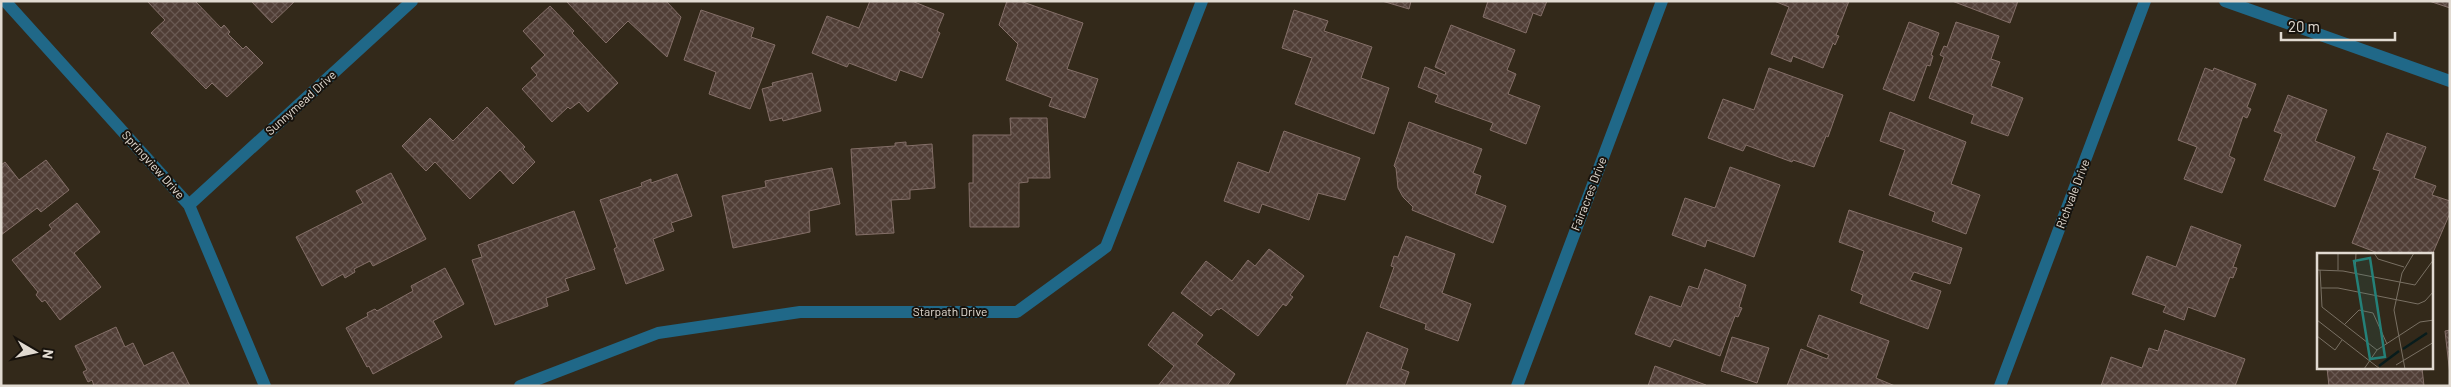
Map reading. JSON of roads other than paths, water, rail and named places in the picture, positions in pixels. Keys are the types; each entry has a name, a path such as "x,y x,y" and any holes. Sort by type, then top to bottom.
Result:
{"street":[{"name":"Springview Drive","path":"5,1 189,205 265,386"},
{"name":"Sunnymead Drive","path":"189,205 412,1"},
{"name":"Starpath Drive","path":"520,386 658,333 800,312 1017,312 1106,247 1202,1"},
{"name":"Fairacres Drive","path":"1517,386 1662,1"},
{"name":"Richvale Drive","path":"2000,386 2146,1"},
{"path":"2225,1 2450,81"}]}
